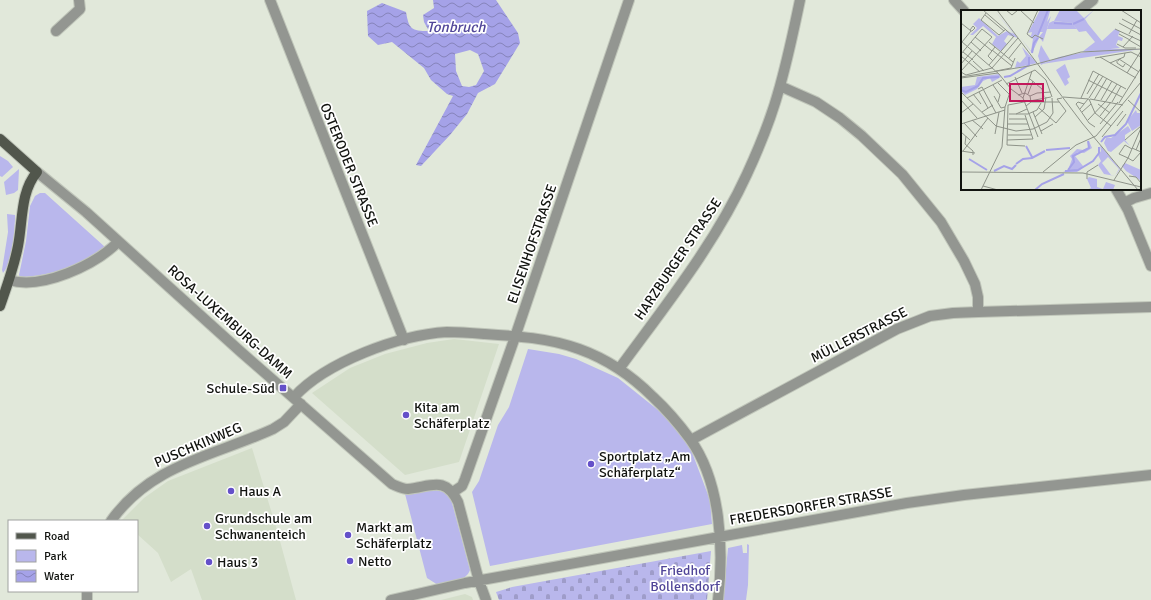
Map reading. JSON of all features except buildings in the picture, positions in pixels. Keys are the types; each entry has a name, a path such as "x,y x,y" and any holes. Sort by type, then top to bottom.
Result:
{"main road":[{"name":"ROSA-LUXEMBURG-DAMM","path":"0,139 37,172"},
{"path":"0,306 18,246 28,186 37,172"}],"street":[{"path":"56,30 80,10 80,0"},
{"name":"OSTERODER STRASSE","path":"270,0 404,340"},
{"name":"ELISENHOFSTRASSE","path":"453,492 462,486 465,479 515,337 629,0"},
{"name":"HARZBURGER STRASSE","path":"619,369 691,270 729,209 747,175 761,142 780,86 800,0"},
{"path":"954,0 963,10"},
{"path":"1081,10 1093,0"},
{"path":"780,86 816,102 840,118 862,136 902,174 940,222 964,261 975,284 978,296 978,312"},
{"name":"ROSA-LUXEMBURG-DAMM","path":"37,172 392,484 400,488 407,489 429,484 439,485 453,492"},
{"path":"1117,190 1124,203 1151,266"},
{"path":"1124,203 1151,193"},
{"path":"9,280 17,283 31,283 73,272 96,260 109,251 118,242"},
{"name":"MÜLLERSTRASSE","path":"691,440 897,329 930,316 953,313 1151,307"},
{"name":"PUSCHKINWEG","path":"112,520 126,502 155,478 180,466 273,429 284,422 304,387 335,367 372,350 404,340 446,332 468,332 515,337 559,343 579,349 608,362 647,391 666,410 691,440 702,459 708,474 715,501 720,537 721,578 718,600"},
{"name":"FREDERSDORFER STRASSE","path":"391,600 479,581 956,496 1151,475"},
{"path":"453,492 458,502 479,581 486,600"}],"shaded area":[{"name":"Kita am Schäferplatz","path":"454,339 499,344 459,462 405,475 312,393 350,368 385,354 427,343"},
{"name":"Grundschule am Schwanenteich","path":"252,448 277,530 296,600 202,600 191,569 171,582 158,553 138,535 138,520 122,520 144,498 168,481"},
{"path":"465,594 472,597 473,600 441,600"}],"green space":[{"path":"0,156 8,161 13,167 2,177 0,176"},
{"path":"19,169 18,190 14,193 6,195 4,182"},
{"path":"40,193 45,193 105,247 88,259 65,269 41,275 20,277 19,275 26,241 30,206 35,196"},
{"path":"7,214 15,215 15,225 11,255 3,273 2,270 8,232"},
{"name":"Sportplatz „Am Schäferplatz“","path":"528,349 559,354 576,359 618,378 663,414 690,447 710,500 712,524 490,566 472,492 479,481 498,425 509,407"},
{"path":"431,489 444,492 451,499 470,570 465,577 461,579 438,585 427,578 405,494 413,494"},
{"path":"747,544 749,545 746,600 723,600 728,548 742,545 743,553 747,553"},
{"name":"Friedhof Bollensdorf","path":"711,551 707,600 499,600 496,592 512,587"}],"water":[{"name":"Tonbruch","path":"433,0 496,0 518,33 520,43 495,84 478,93 467,114 421,166 416,165 453,96 447,94 431,80 424,68 392,42 378,45 368,36 367,11 382,3 406,12 408,22 412,28 429,31 424,22 423,15 434,8","holes":["470,50 478,54 484,71 476,85 469,87 462,86 456,71 455,54"]}],"place":[{"name":"Schule-Süd","path":"283,388"},
{"name":"Kita am Schäferplatz","path":"406,415"},
{"name":"Sportplatz „Am Schäferplatz“","path":"591,464"},
{"name":"Haus A","path":"231,491"},
{"name":"Grundschule am Schwanenteich","path":"207,526"},
{"name":"Markt am Schäferplatz","path":"348,535"},
{"name":"Netto","path":"350,561"},
{"name":"Haus 3","path":"209,562"}]}
